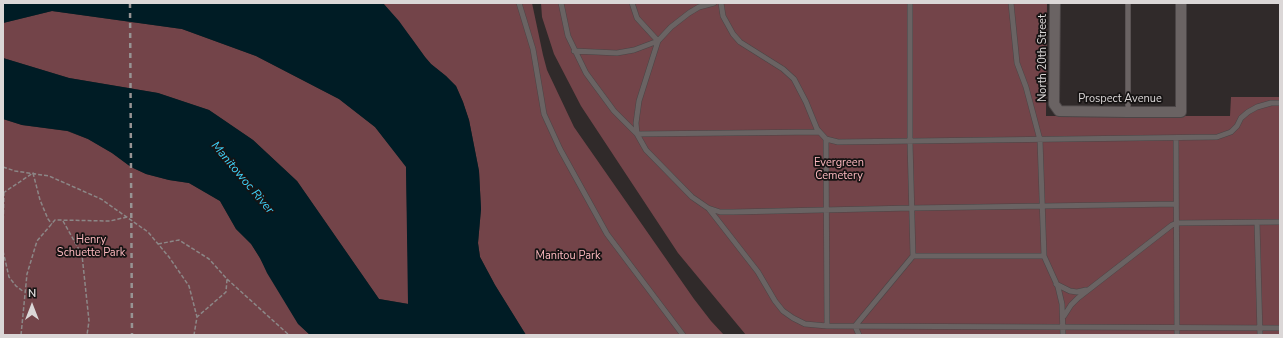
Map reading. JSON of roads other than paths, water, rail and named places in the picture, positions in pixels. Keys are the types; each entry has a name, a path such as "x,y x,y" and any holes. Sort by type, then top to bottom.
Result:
{"street":[{"name":"North 20th Street","path":"1055,3 1054,104 1059,111"},
{"name":"Prospect Avenue","path":"1059,111 1181,112 1181,3"}],"lane":[{"path":"519,3 533,49 544,114 560,150 607,234 683,335"},
{"path":"561,3 564,21 574,51 586,73 599,92 614,111 637,134 646,150 692,198 708,208 720,212 1176,204"},
{"path":"632,3 637,18 658,42"},
{"path":"637,134 637,111 658,42 671,27 689,13 699,7 714,3"},
{"path":"721,3 723,16 728,26 740,42 783,69 794,79 819,132 826,139 845,143 1216,137 1230,132 1237,126 1241,118 1257,107 1271,103 1280,103"},
{"path":"856,326 913,256 910,142 910,3"},
{"path":"1011,3 1017,63 1026,88 1040,140 1044,256 1056,284 1062,304 1063,335"},
{"path":"1128,3 1128,112"},
{"path":"574,51 617,54 658,42"},
{"path":"637,134 819,132"},
{"path":"1176,138 1177,335"},
{"path":"826,139 827,326"},
{"path":"708,208 758,272 775,301 783,311 805,324 827,326 1280,328"},
{"path":"1257,222 1260,335"},
{"path":"1063,318 1071,305 1089,289 1164,230 1177,223 1280,222"},
{"path":"913,256 1044,256"},
{"path":"1056,284 1070,291 1077,292 1089,289"},
{"path":"856,326 859,335"}],"water":[{"name":"Manitowoc River","path":"3,3 383,3 399,21 431,64 456,86 463,102 469,120 479,171 481,209 478,243 480,257 495,285 526,335 310,335 298,324 267,273 260,258 251,244 236,229 220,201 189,183 146,174 131,167 112,153 88,139 68,131 22,125 3,119 3,58 69,78 158,93 209,110 253,140 297,181 379,299 408,304 406,167 375,127 339,99 256,56 182,29 52,11 3,23"}],"railway":[{"path":"130,3 132,335"}],"park label":[{"name":"Evergreen Cemetery","path":"839,169"},
{"name":"Henry Schuette Park","path":"91,246"},
{"name":"Manitou Park","path":"568,256"}]}
